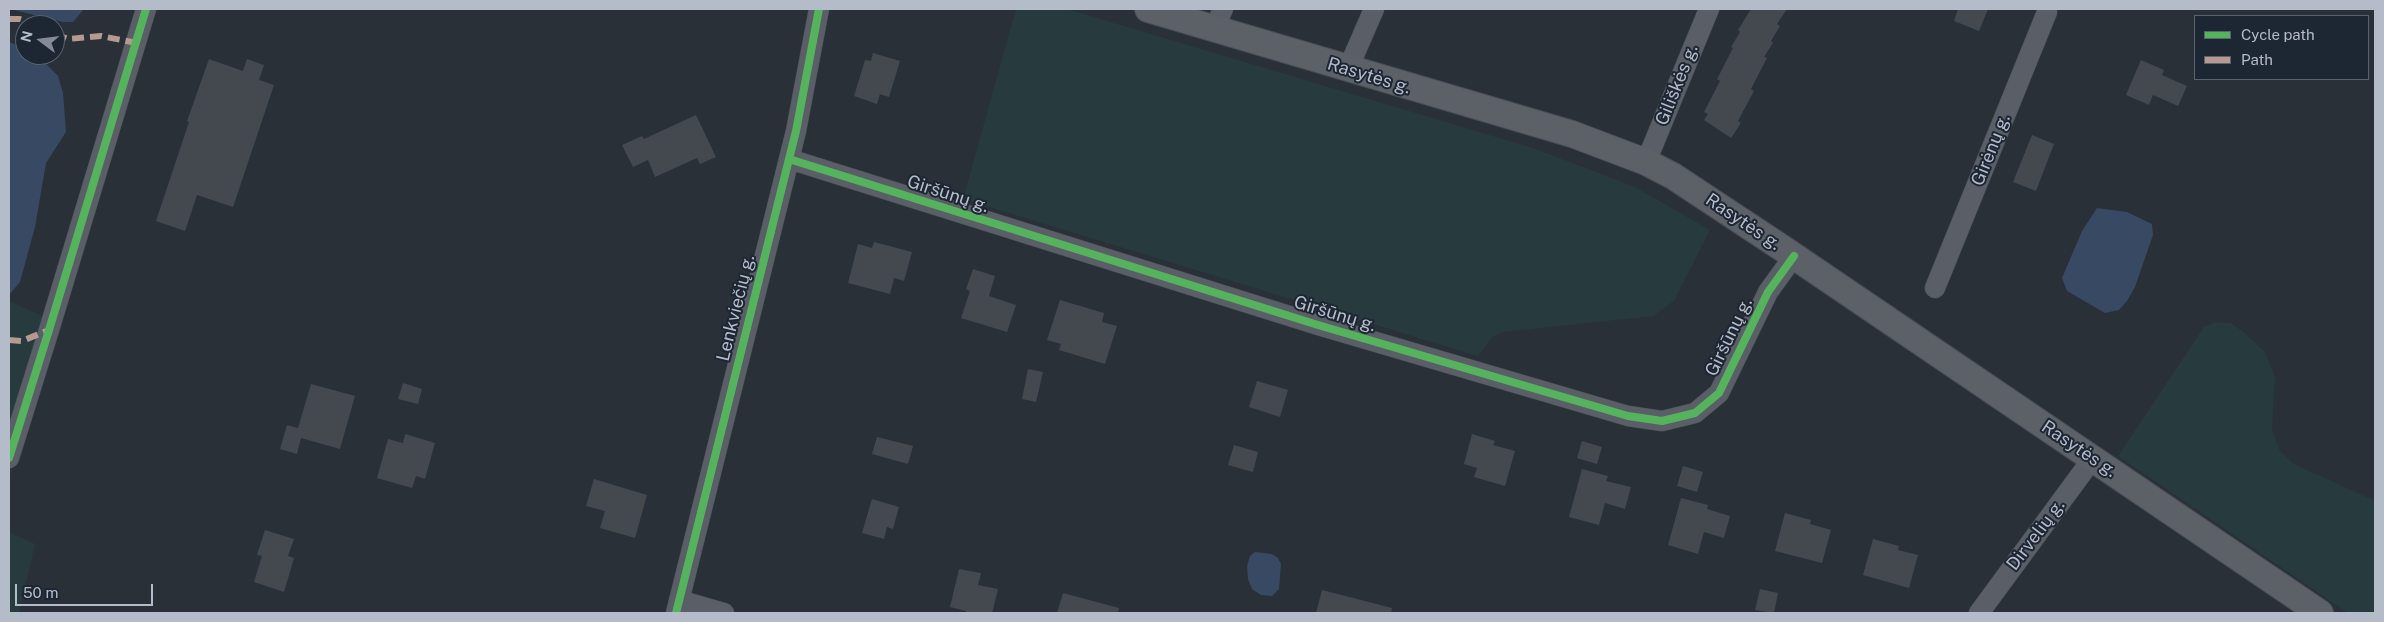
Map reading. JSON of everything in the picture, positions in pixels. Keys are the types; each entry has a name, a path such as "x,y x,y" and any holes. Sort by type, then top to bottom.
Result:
{"main road":[{"name":"Rasytės g.","path":"1148,9 1218,19 1348,69 1572,134 1646,162 1673,176 1794,256 2320,613"}],"street":[{"path":"9,458 50,330 146,9"},
{"name":"Lenkviečių g.","path":"678,607 789,159 819,9"},
{"path":"1348,69 1374,9"},
{"name":"Giliškės g.","path":"1646,162 1709,9"},
{"name":"Girėnų g.","path":"1934,288 2047,12"},
{"name":"Giršūnų g.","path":"789,159 1318,325 1628,416 1662,421 1695,413 1719,393 1768,292 1794,256"},
{"name":"Dirvelių g.","path":"1979,613 2093,458"},
{"path":"678,607 724,613"}],"green space":[{"path":"1016,9 1067,9 1533,148 1635,187 1710,230 1674,301 1653,316 1503,332 1492,337 1478,356 963,199"},
{"path":"9,301 60,324 9,479"},
{"path":"2215,322 2231,323 2265,352 2275,377 2272,429 2280,451 2294,464 2375,501 2375,613 2348,613 2118,456 2204,327"},
{"path":"9,532 35,544 19,613 9,613"}],"water":[{"path":"10,9 84,9 73,22 65,22 65,15 34,15"},
{"path":"9,42 15,44 15,65 47,65 58,76 63,93 66,132 46,163 35,227 20,282 9,295"},
{"path":"2097,208 2127,212 2152,224 2153,235 2135,287 2127,301 2119,310 2105,313 2067,291 2062,278 2082,231"},
{"path":"1255,552 1272,554 1278,558 1281,564 1279,589 1272,596 1261,595 1252,589 1248,579 1247,566 1250,556"}],"building":[{"path":"1751,9 1787,9 1777,24 1780,26 1771,41 1773,43 1764,57 1767,58 1751,89 1754,91 1738,121 1741,123 1731,138 1704,120 1708,114 1704,112 1720,81 1717,79 1740,32 1738,30"},
{"path":"1958,9 1988,9 1979,31 1954,21"},
{"path":"873,53 900,61 889,97 880,94 877,104 854,96 865,60 871,61"},
{"path":"209,59 243,71 247,59 264,65 259,80 274,85 233,207 197,195 185,231 156,221 189,122 187,121"},
{"path":"2141,60 2164,70 2162,75 2187,86 2178,106 2153,95 2149,105 2126,95"},
{"path":"696,115 716,157 700,164 697,158 655,177 648,160 633,167 622,145 642,136 644,139"},
{"path":"2032,135 2054,144 2036,191 2013,182"},
{"path":"874,242 912,252 904,281 894,278 890,294 848,283 858,244 872,248"},
{"path":"973,269 995,276 989,296 1016,305 1007,332 961,318 970,291 966,289"},
{"path":"1060,300 1104,313 1102,322 1117,326 1105,364 1059,350 1061,344 1047,340"},
{"path":"1028,369 1043,372 1036,402 1022,399"},
{"path":"1257,381 1288,390 1280,417 1249,407"},
{"path":"403,383 422,389 418,404 398,399"},
{"path":"311,384 355,396 340,449 301,438 297,454 280,449 287,425 298,428"},
{"path":"405,434 435,443 425,479 416,476 412,488 377,478 388,439 403,443"},
{"path":"1472,434 1495,441 1493,445 1515,451 1505,486 1474,477 1477,468 1464,464"},
{"path":"877,437 913,446 908,464 872,454"},
{"path":"1582,441 1602,447 1597,464 1577,458"},
{"path":"1234,445 1258,452 1253,472 1228,465"},
{"path":"1683,466 1703,472 1697,492 1677,486"},
{"path":"1582,469 1608,476 1606,481 1631,487 1625,509 1605,503 1599,525 1569,517"},
{"path":"594,479 647,495 635,538 600,528 605,511 586,506"},
{"path":"1681,498 1708,505 1707,509 1730,516 1724,538 1704,532 1698,554 1668,545"},
{"path":"872,499 899,507 893,529 887,527 884,539 862,533"},
{"path":"1785,513 1811,520 1810,524 1831,530 1822,563 1775,551"},
{"path":"265,530 294,539 288,556 294,558 284,592 254,582 262,556 257,555"},
{"path":"1873,539 1899,546 1898,550 1918,555 1909,588 1863,575"},
{"path":"959,569 981,573 978,585 998,589 992,613 966,613 966,611 950,607"},
{"path":"1760,589 1778,593 1774,613 1755,610"},
{"path":"1322,590 1392,608 1391,613 1316,613"},
{"path":"1063,593 1119,608 1118,613 1057,613"}],"marked path":[{"path":"9,19 15,19"},
{"path":"65,38 101,36 137,43"},
{"path":"9,340 22,341 49,330"}],"cycle path":[{"path":"9,458 146,9"},
{"path":"676,613 796,131 819,9"},
{"path":"789,159 1318,325 1628,416 1662,421 1695,413 1719,393 1768,292 1794,256"}]}
